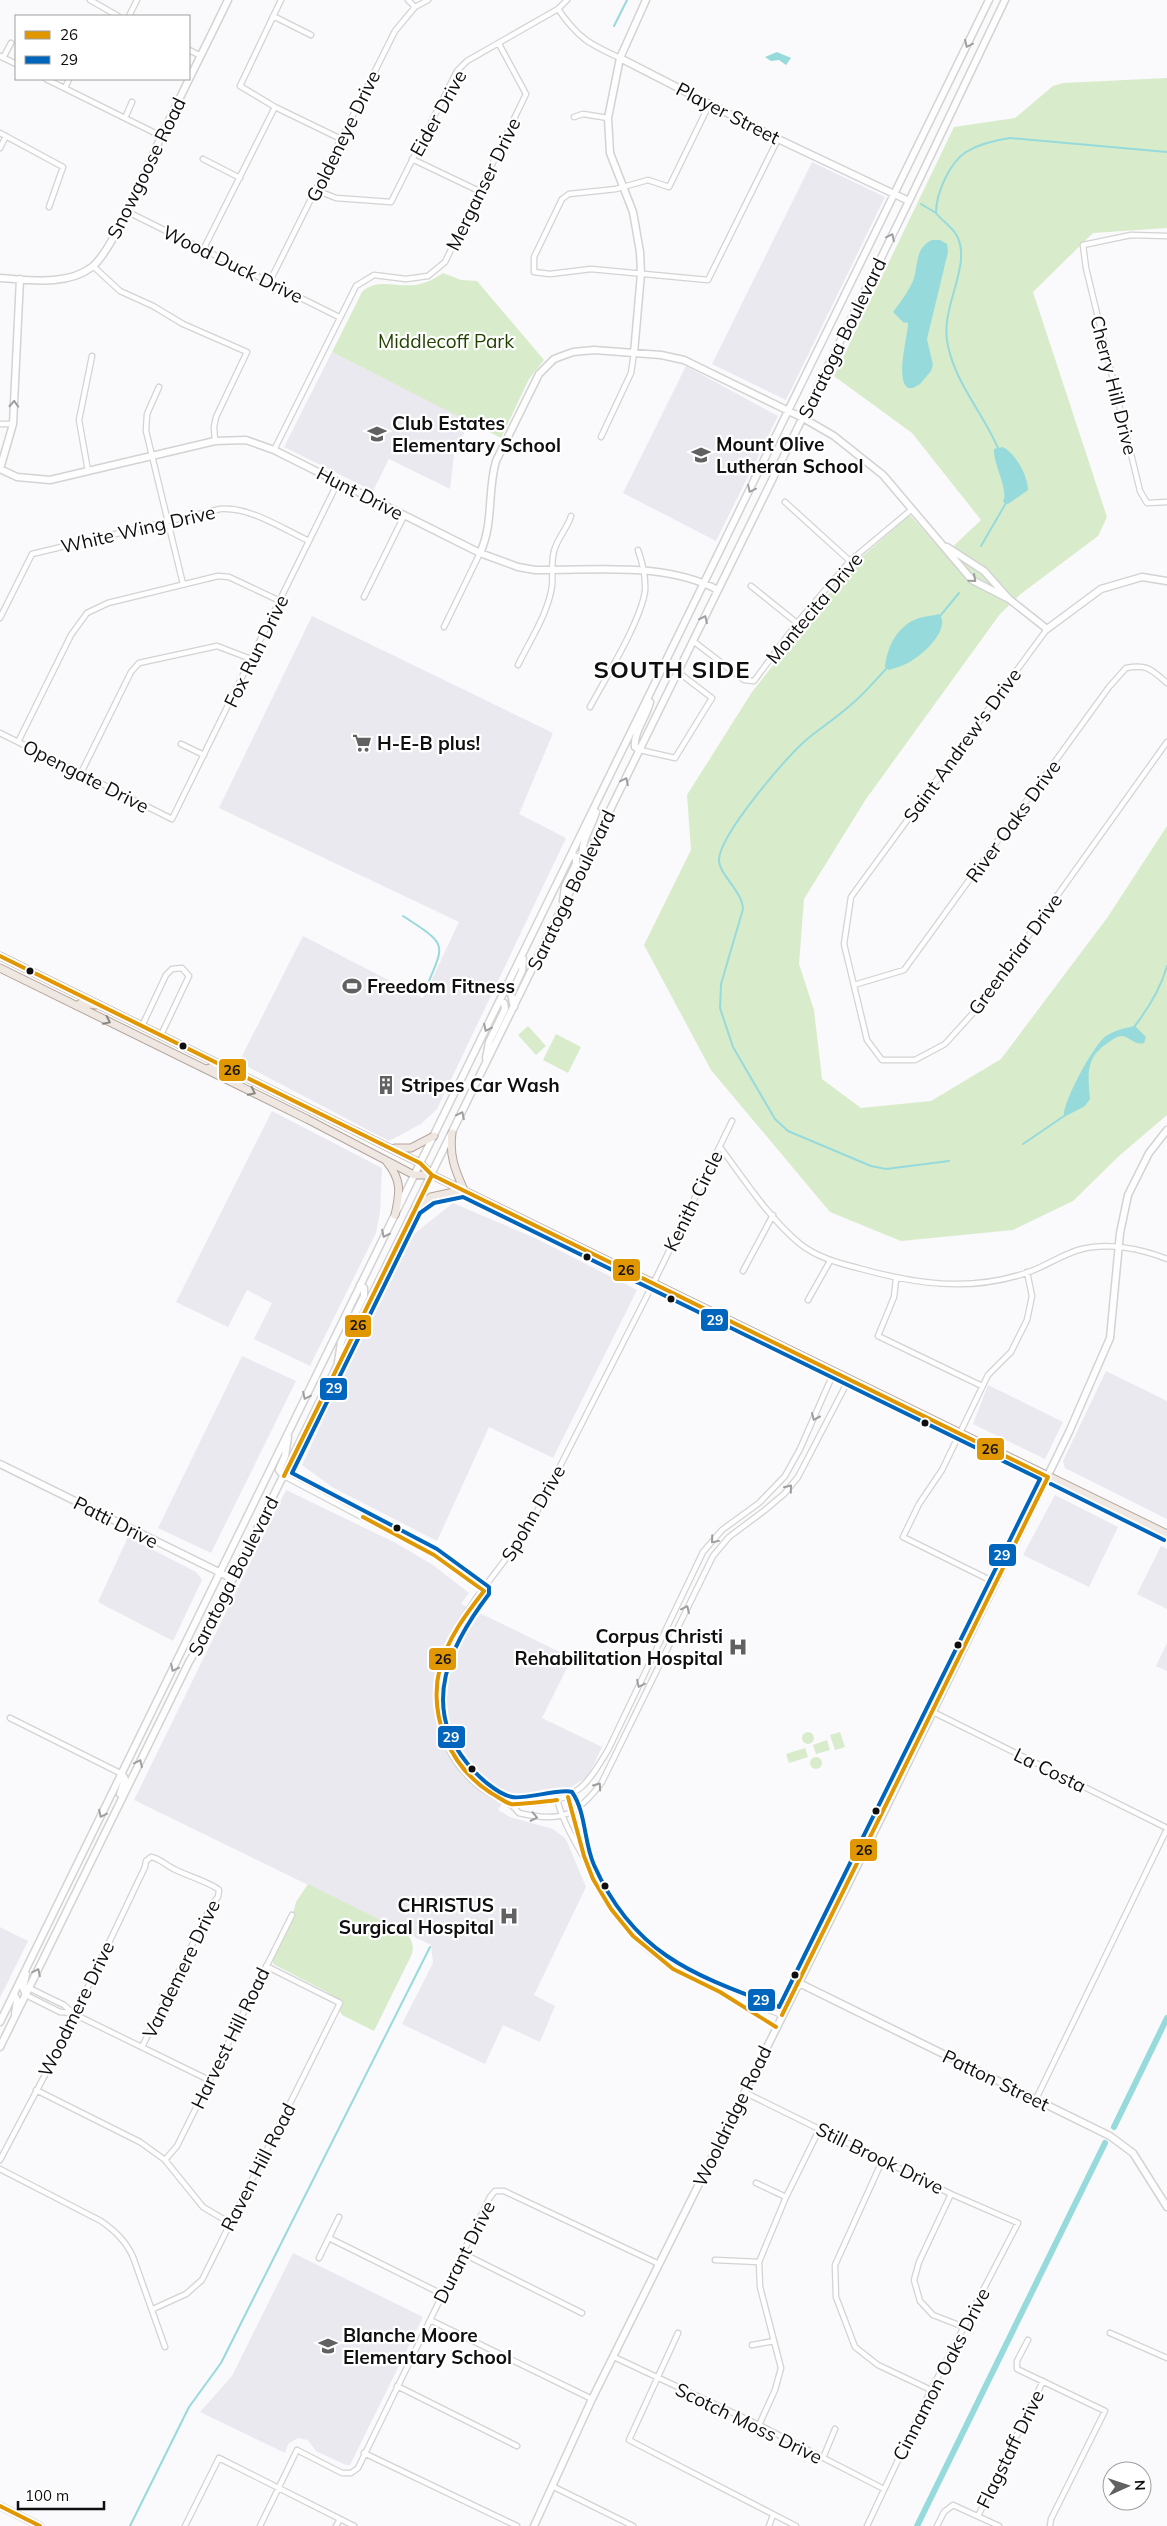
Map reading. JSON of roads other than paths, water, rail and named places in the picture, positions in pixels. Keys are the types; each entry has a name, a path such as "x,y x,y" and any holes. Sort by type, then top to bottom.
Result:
{"main road":[{"name":"Snowgoose Road","path":"190,78 228,0"},
{"path":"634,353 641,274 637,230 624,186 610,153 608,118 620,58 646,0"},
{"name":"Saratoga Boulevard","path":"0,2022 989,0"},
{"name":"Saratoga Boulevard","path":"0,2047 114,1814 338,1368 484,1066 909,201 1005,0"},
{"name":"Player Street","path":"620,58 778,138 909,201"},
{"name":"Snowgoose Road","path":"0,278 58,280 77,275 93,266 106,250 189,80"},
{"path":"0,469 13,424 20,280"},
{"path":"480,553 489,530 491,482 496,461 539,374 554,359 573,352 594,350 661,355 684,360 802,418 834,436 883,475 911,510 946,546 972,580 1009,600 1047,629"},
{"name":"Hunt Drive","path":"0,469 17,477 50,480 215,441 246,440 274,450 480,553 518,567 553,570 664,571 705,583 718,590"},
{"path":"946,546 984,572 1009,600"},
{"name":"Saint Andrew's Drive","path":"1047,629 1101,589 1142,577 1167,581"},
{"path":"640,750 635,747 636,739 647,715 652,691"},
{"path":"587,857 583,855 582,848 593,825 598,801"},
{"path":"563,907 565,886 576,864 576,857 572,855"},
{"path":"514,1007 510,994 522,971 524,952"},
{"path":"0,956 420,1163 432,1175 1167,1534"},
{"path":"0,968 206,1069 414,1175 432,1175"},
{"path":"52,994 72,997 75,993"},
{"path":"484,1066 489,1042 505,1009 504,1003 500,1001"},
{"path":"77,1006 81,1003 99,1005"},
{"path":"206,1069 213,1067 222,1069 225,1067"},
{"name":"Wooldridge Road","path":"534,2526 592,2400 1048,1477 1110,1338 1118,1248 1128,1194 1149,1153 1167,1130"},
{"path":"452,1133 450,1147 452,1162 464,1190"},
{"path":"390,1148 411,1148 434,1136"},
{"path":"385,1160 398,1178 400,1190 395,1215"},
{"path":"415,1209 431,1197 464,1190"},
{"path":"338,1368 341,1342 364,1296 364,1288 360,1285"},
{"path":"284,1476 279,1470 285,1456 289,1431"},
{"name":"Patti Drive","path":"0,1464 233,1579"},
{"path":"114,1814 125,1779 122,1774"},
{"path":"26,1995 23,1988 28,1966"},
{"name":"Patton Street","path":"799,1983 1110,2136 1128,2147 1140,2162 1167,2207"},
{"path":"14,1994 17,2000 14,2018"},
{"path":"0,2506 40,2526"}],"street":[{"path":"90,0 116,15"},
{"path":"130,15 137,0"},
{"path":"281,0 240,86 275,107 341,139"},
{"path":"408,0 415,7"},
{"name":"Goldeneye Drive","path":"270,283 395,30 415,7 428,0"},
{"name":"Eider Drive","path":"316,190 336,198 391,202 457,71 467,61 558,9 568,0"},
{"name":"Player Street","path":"558,9 571,28 588,43 620,58"},
{"path":"273,16 311,35"},
{"path":"11,43 2,57 15,64"},
{"name":"Merganser Drive","path":"274,450 356,286 374,275 406,279 428,276 445,262 526,94 498,44"},
{"path":"190,50 201,56"},
{"path":"48,80 161,136"},
{"path":"65,88 69,80"},
{"path":"125,118 132,102"},
{"path":"710,103 669,187 648,180 599,192 569,194 562,199 534,257 534,272 550,274 592,269 708,280 778,138"},
{"path":"203,250 275,107"},
{"path":"574,117 583,114 608,118"},
{"path":"0,133 63,167 48,207"},
{"path":"0,148 6,136"},
{"path":"203,159 240,178"},
{"path":"412,159 480,191"},
{"name":"Wood Duck Drive","path":"126,211 339,317"},
{"name":"Cherry Hill Drive","path":"1167,236 1131,234 1083,245 1086,268 1140,491 1147,503 1167,502"},
{"path":"93,266 120,291 153,306 183,324 247,352 216,417 214,427 215,441"},
{"path":"601,437 631,373 634,353"},
{"path":"88,472 79,420 92,356"},
{"path":"159,387 147,414 146,431 183,584"},
{"path":"0,424 13,424"},
{"name":"Fox Run Drive","path":"172,819 338,482"},
{"path":"785,502 850,562"},
{"name":"White Wing Drive","path":"0,618 32,554 220,509 233,508 246,511 309,541"},
{"name":"Montecita Drive","path":"693,641 744,680 754,681 797,623 850,562 911,510"},
{"path":"364,597 404,516"},
{"path":"518,665 547,608 552,586 553,553 559,538 568,527 571,516"},
{"path":"590,707 638,614 644,592 645,571 638,550"},
{"path":"444,627 480,553"},
{"path":"18,742 71,635 88,614 108,603 218,576 229,577 280,601"},
{"path":"751,586 797,623"},
{"name":"Saint Andrew's Drive","path":"854,986 844,944 851,897 1047,629"},
{"path":"81,773 131,672 138,663 217,646 252,659"},
{"name":"River Oaks Drive","path":"854,986 904,970 1109,687 1126,668 1142,665 1152,670 1167,683"},
{"path":"640,750 675,758 712,698 678,672"},
{"name":"Opengate Drive","path":"0,733 172,819"},
{"name":"Greenbriar Drive","path":"854,986 867,1040 882,1060 915,1060 945,1044 974,1012 1167,742"},
{"path":"181,744 204,755"},
{"path":"142,1026 166,975 172,969 182,968 189,976 161,1035"},
{"name":"Kenith Circle","path":"654,1282 732,1120"},
{"path":"720,1147 772,1215 800,1244 830,1260 896,1279 920,1283 970,1285 1027,1272 1082,1248 1118,1248 1149,1252 1167,1259"},
{"path":"744,1271 772,1215"},
{"path":"808,1300 830,1260"},
{"path":"996,1583 903,1536 919,1504 942,1470 988,1375 1011,1352 1027,1320 1032,1296 1027,1272"},
{"path":"896,1279 894,1297 878,1336 982,1386"},
{"name":"Spohn Drive","path":"654,1282 530,1525 484,1591 463,1617 447,1645 438,1677 439,1720 445,1741 460,1766 480,1788 512,1804 519,1813 541,1819 561,1816 574,1811 590,1799 602,1782 713,1556 729,1537 774,1503 798,1476 848,1379"},
{"path":"512,1804 557,1800 568,1797 579,1791 590,1779 608,1750 704,1552 722,1530 768,1495 785,1476 800,1449 834,1372"},
{"path":"800,1449 809,1453"},
{"path":"284,1476 434,1555 484,1591"},
{"path":"768,1495 774,1503"},
{"path":"693,1573 702,1577"},
{"path":"653,1656 661,1660"},
{"name":"La Costa","path":"933,1712 1167,1829"},
{"path":"10,1718 122,1774"},
{"path":"608,1750 616,1754"},
{"path":"568,1797 574,1811 587,1863"},
{"path":"557,1800 561,1816 611,1908 623,1926 647,1950 672,1969 727,1996 782,2015"},
{"path":"1036,2099 1167,1829"},
{"name":"Woodmere Drive","path":"0,2160 56,2054 146,1867 146,1861 151,1857 157,1858 164,1864 204,1883 213,1885 219,1890"},
{"name":"Vandemere Drive","path":"142,2047 212,1904 218,1897 219,1890"},
{"name":"Harvest Hill Road","path":"166,2160 177,2146 292,1915"},
{"name":"Raven Hill Road","path":"153,2309 186,2294 202,2280 340,2003 266,1966"},
{"path":"29,1988 64,2005 74,2014 209,2080"},
{"path":"26,1995 60,2012 74,2014"},
{"path":"727,1996 743,2008 776,2027"},
{"path":"36,2090 140,2142 166,2160 203,2207 230,2223"},
{"name":"Still Brook Drive","path":"744,2092 951,2194 1018,2223"},
{"path":"759,2425 775,2390 780,2368 760,2287 759,2262 786,2197 820,2128"},
{"path":"883,2159 835,2265 836,2297 855,2347 878,2365 931,2390"},
{"path":"0,2169 101,2220 114,2230 131,2252 153,2309 165,2347"},
{"path":"756,2183 786,2197"},
{"name":"Durant Drive","path":"279,2487 297,2450 342,2473 351,2473 358,2468 462,2253 490,2197 496,2191 504,2191 659,2264"},
{"path":"951,2194 918,2262 914,2280 920,2301 933,2315 964,2327"},
{"path":"319,2258 339,2217"},
{"name":"Cinnamon Oaks Drive","path":"867,2526 931,2390 1018,2223"},
{"path":"329,2238 442,2294"},
{"path":"462,2253 582,2313"},
{"path":"715,2260 759,2262"},
{"path":"430,2320 592,2400"},
{"path":"678,2333 629,2440 796,2526"},
{"path":"1110,2333 1167,2358"},
{"path":"1028,2340 1017,2361 1017,2369 1105,2411 1051,2519 1050,2526"},
{"path":"752,2345 774,2342"},
{"name":"Scotch Moss Drive","path":"614,2357 759,2425 884,2489"},
{"name":"Flagstaff Drive","path":"978,2516 1043,2381"},
{"path":"397,2386 517,2446"},
{"path":"823,2458 835,2429"},
{"path":"364,2453 517,2526"},
{"path":"185,2526 219,2458 354,2526"},
{"path":"552,2486 633,2526"},
{"path":"260,2526 279,2487"},
{"path":"937,2526 944,2512 953,2505 999,2526"},
{"path":"768,2526 774,2515"},
{"path":"336,2526 340,2519"}],"water":[{"path":"777,52 791,58 786,65 779,60 771,61 765,57"},
{"path":"932,240 940,240 947,244 948,252 927,339 933,365 931,371 920,384 913,388 908,388 904,383 902,367 908,323 903,322 893,312 913,281 922,248"},
{"path":"1003,447 1008,450 1020,466 1026,478 1028,490 1008,504 1003,502 1003,484 994,455 994,449"},
{"path":"939,614 942,620 942,627 939,634 921,654 906,664 889,670 885,667 891,644 905,626 919,618"},
{"path":"1135,1026 1146,1037 1144,1043 1141,1044 1120,1036 1114,1038 1101,1048 1095,1054 1090,1068 1090,1099 1085,1106 1064,1117 1073,1087 1087,1061 1101,1041 1113,1032"}],"waterway":[{"path":"614,26 627,0"},
{"path":"998,448 963,386 948,346 946,332 948,317 961,263 961,250 956,234 936,213 938,197 949,171 960,157 971,149 1010,138 1167,152"},
{"path":"921,204 936,213"},
{"path":"981,546 1006,503"},
{"path":"940,616 959,593"},
{"path":"888,667 858,698 806,740 784,763 755,797 730,832 722,847 719,859 720,865 739,895 743,909 721,984 720,1008 733,1047 775,1119 788,1131 871,1166 886,1169 949,1161"},
{"path":"403,916 429,934 439,947 439,955 424,993"},
{"path":"1134,1027 1154,998 1167,966"},
{"path":"1023,1144 1064,1116"},
{"path":"130,2526 189,2407 221,2363 430,1947"},
{"path":"1114,2127 1167,2018"},
{"path":"917,2526 1105,2143"}],"place":[{"name":"Club Estates Elementary School","path":"377,434"},
{"name":"Mount Olive Lutheran School","path":"701,455"},
{"name":"H-E-B plus!","path":"362,743"},
{"name":"Freedom Fitness","path":"352,986"},
{"name":"Stripes Car Wash","path":"386,1085"},
{"name":"Corpus Christi Rehabilitation Hospital","path":"738,1647"},
{"name":"CHRISTUS Surgical Hospital","path":"509,1916"},
{"name":"Blanche Moore Elementary School","path":"328,2346"}],"district":[{"name":"SOUTH SIDE","path":"672,669"}],"park label":[{"name":"Middlecoff Park","path":"446,341"}]}
